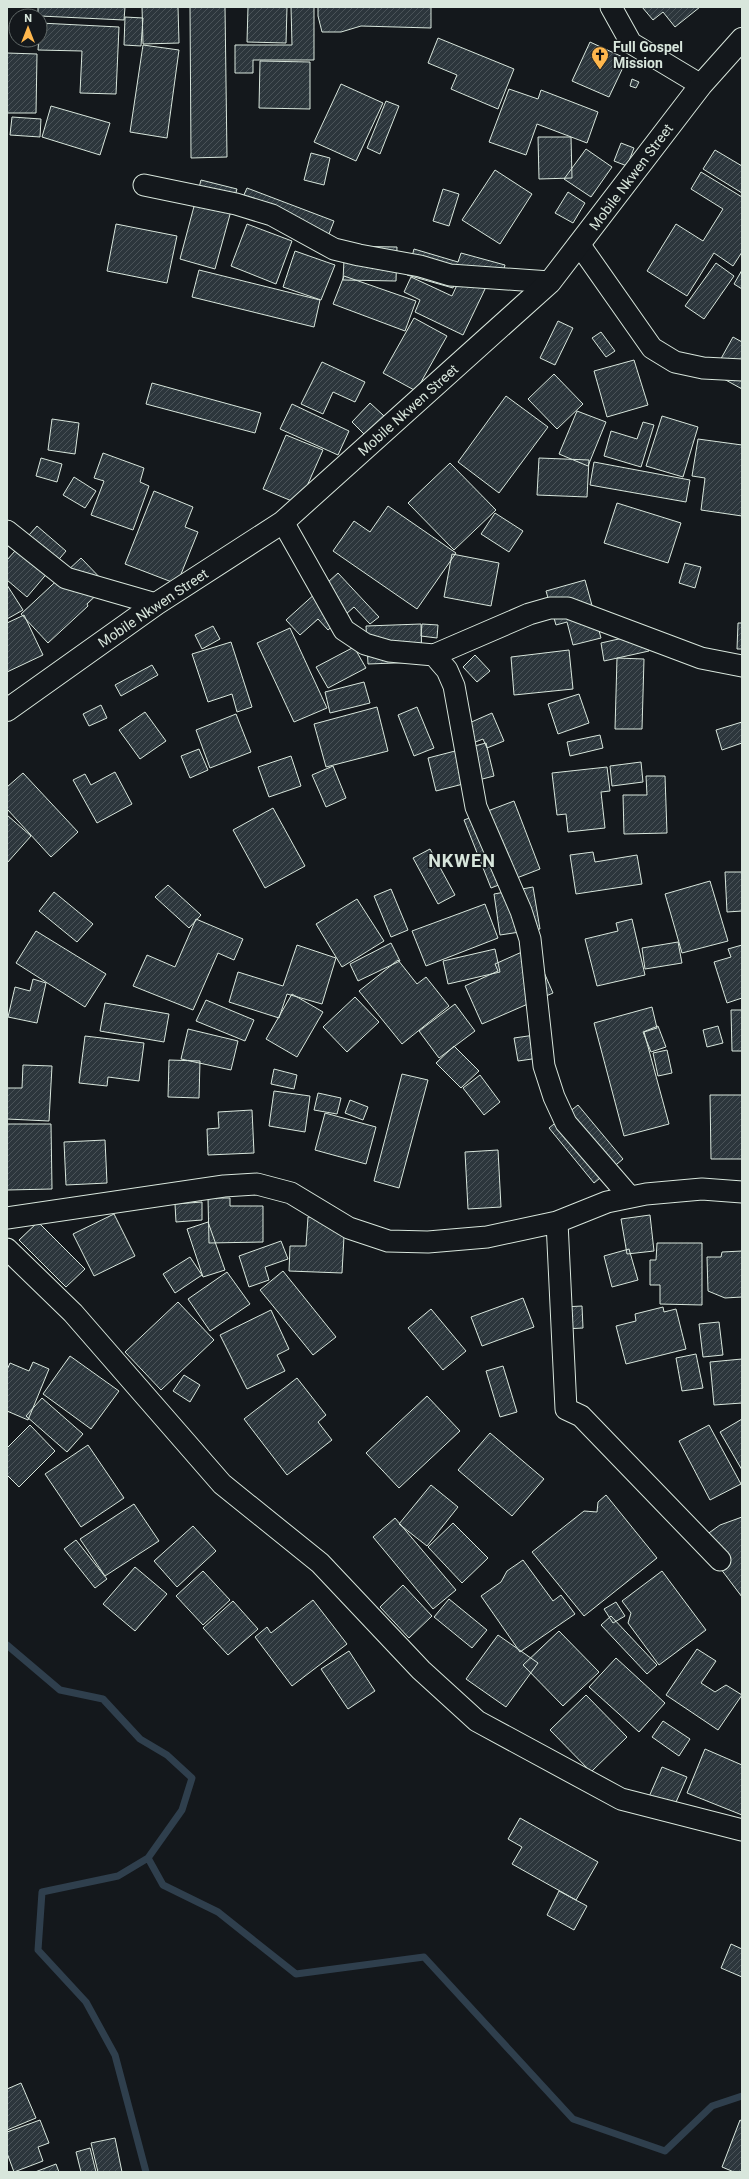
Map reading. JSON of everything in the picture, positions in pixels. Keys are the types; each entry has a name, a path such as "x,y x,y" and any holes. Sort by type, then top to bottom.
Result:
{"highway":[{"name":"Mobile Nkwen Street","path":"7,710 156,604 283,522 550,282 701,85 742,39"}],"street":[{"path":"611,7 631,43 701,85"},
{"path":"144,185 236,204 272,215 334,249 420,266 450,275 550,282"},
{"path":"579,244 652,348 675,362 703,368 742,370"},
{"path":"283,522 344,630 365,644 389,651 434,655 529,614 550,608 568,608 701,658 742,666"},
{"path":"7,531 66,578 156,604"},
{"path":"434,655 447,670 454,686 476,807 521,911 530,939 544,1066 554,1098 566,1123 630,1197"},
{"path":"7,1218 224,1186 257,1184 291,1193 349,1228 388,1241 428,1242 488,1237 557,1222 607,1202 630,1197 702,1189 742,1192"},
{"path":"557,1222 566,1409 581,1416 720,1560"},
{"path":"7,1249 73,1313 222,1484 320,1563 421,1670 477,1721 621,1799 742,1830"}],"building":[{"path":"125,7 124,20 48,16 48,8 38,8"},
{"path":"142,7 178,7 179,43 143,44"},
{"path":"190,7 225,7 227,157 191,158"},
{"path":"248,7 287,7 286,43 247,42"},
{"path":"291,7 314,7 314,60 253,60 253,73 235,73 235,45 292,45"},
{"path":"318,7 431,7 431,28 361,26 341,32 322,32 318,16"},
{"path":"642,7 700,7 675,27 663,12 653,20"},
{"path":"125,17 143,18 141,46 124,45"},
{"path":"48,23 119,27 116,94 80,93 82,51 38,50 38,48 48,48"},
{"path":"438,38 514,69 498,109 451,89 457,75 428,63"},
{"name":"Full Gospel Mission","path":"590,42 627,59 609,97 572,81"},
{"path":"143,45 179,50 167,138 130,132"},
{"path":"7,53 37,54 36,113 7,113"},
{"path":"260,61 310,62 310,109 259,108"},
{"name":"Full Gospel Mission","path":"632,79 639,82 636,88 630,86"},
{"path":"341,84 383,103 356,161 314,142"},
{"path":"509,89 538,99 541,90 598,112 587,143 537,124 526,155 489,142"},
{"path":"386,101 399,106 380,154 367,148"},
{"path":"51,106 110,123 100,155 42,137"},
{"path":"12,117 41,119 40,137 10,135"},
{"path":"538,137 571,137 572,178 539,179"},
{"path":"621,143 634,148 627,166 614,161"},
{"path":"586,149 612,167 591,197 564,179"},
{"path":"715,150 742,166 742,193 703,169"},
{"path":"311,153 330,158 324,185 304,180"},
{"path":"495,170 532,194 500,244 462,220"},
{"path":"701,172 742,197 742,252 733,266 714,253 687,296 647,271 676,224 703,241 723,209 691,189"},
{"path":"201,180 237,189 215,269 180,259"},
{"path":"247,188 334,221 327,239 239,206"},
{"path":"443,189 459,194 449,226 433,221"},
{"path":"568,192 585,203 573,223 555,213"},
{"path":"116,224 177,236 167,283 107,271"},
{"path":"247,224 292,241 276,284 231,266"},
{"path":"336,246 397,247 396,281 343,280 344,260"},
{"path":"414,249 458,262 461,253 505,265 499,286 457,274 453,288 407,275"},
{"path":"295,251 335,265 321,300 283,287"},
{"path":"716,263 734,276 704,319 685,306"},
{"path":"199,270 320,300 314,327 192,297"},
{"path":"742,270 742,289 734,284"},
{"path":"344,276 416,301 405,331 333,304"},
{"path":"461,276 486,287 463,335 415,312 420,300 404,292 411,277 452,296"},
{"path":"414,318 447,336 416,391 383,373"},
{"path":"558,321 573,328 555,365 540,358"},
{"path":"601,332 615,351 606,357 592,338"},
{"path":"733,337 742,342 742,389 713,373"},
{"path":"634,360 648,405 607,417 594,371"},
{"path":"322,362 365,382 355,402 333,392 323,414 301,404"},
{"path":"554,374 583,404 557,429 528,399"},
{"path":"152,383 261,413 255,433 146,404"},
{"path":"506,396 548,427 499,493 458,462"},
{"path":"370,403 396,427 377,447 352,422"},
{"path":"292,404 349,431 338,455 280,429"},
{"path":"577,411 606,422 588,466 559,454"},
{"path":"662,416 698,427 683,477 646,466"},
{"path":"52,419 79,423 75,454 48,450"},
{"path":"643,422 654,425 641,467 604,456 611,431 637,439"},
{"path":"286,435 323,450 299,504 263,489"},
{"path":"698,439 742,445 742,516 701,510 705,478 692,476"},
{"path":"103,453 144,468 140,482 149,486 133,530 91,515 104,481 94,478"},
{"path":"41,458 62,464 57,482 36,476"},
{"path":"539,458 589,460 587,497 537,495"},
{"path":"594,462 690,480 686,502 590,485"},
{"path":"450,463 496,510 454,550 408,503"},
{"path":"74,477 96,491 85,508 63,495"},
{"path":"154,491 193,507 185,527 198,532 177,584 125,564"},
{"path":"617,503 681,523 668,563 604,543"},
{"path":"388,506 456,553 417,609 333,551 354,521 370,532"},
{"path":"495,513 523,531 509,552 481,534"},
{"path":"37,526 66,551 27,597 7,580 7,560"},
{"path":"452,554 499,563 491,606 444,597"},
{"path":"81,558 107,585 87,604 88,606 48,643 21,614"},
{"path":"685,563 701,567 695,588 679,583"},
{"path":"338,573 379,617 370,624 354,607 328,630 318,619 300,635 286,620"},
{"path":"585,580 601,638 573,645 567,622 556,625 546,591"},
{"path":"7,585 23,610 7,619"},
{"path":"24,615 43,655 7,672 7,623"},
{"path":"738,623 742,623 742,649 737,649"},
{"path":"421,624 422,662 368,664 366,626"},
{"path":"422,624 438,625 437,638 421,636"},
{"path":"213,626 220,639 202,649 195,635"},
{"path":"290,628 327,708 294,722 257,643"},
{"path":"645,633 649,651 604,661 601,643"},
{"path":"231,642 252,707 237,712 232,694 208,702 192,654"},
{"path":"354,647 366,668 328,688 316,667"},
{"path":"569,650 573,689 514,695 511,657"},
{"path":"475,655 490,671 477,682 463,667"},
{"path":"617,658 644,659 642,729 615,729"},
{"path":"152,665 158,675 121,696 115,685"},
{"path":"364,682 370,703 330,713 325,692"},
{"path":"579,694 589,723 558,734 548,704"},
{"path":"101,705 107,718 89,726 83,714"},
{"path":"377,707 388,751 326,767 314,724"},
{"path":"417,707 434,748 414,756 398,715"},
{"path":"145,712 166,741 140,759 119,730"},
{"path":"492,713 504,741 487,748 483,739 468,745 460,727"},
{"path":"236,714 251,752 210,768 196,730"},
{"path":"742,722 742,743 722,750 716,730"},
{"path":"600,735 603,748 570,756 567,742"},
{"path":"486,743 494,776 436,791 428,758"},
{"path":"199,749 208,770 190,778 181,756"},
{"path":"291,756 301,786 269,797 258,767"},
{"path":"641,762 643,782 612,786 610,766"},
{"path":"333,766 346,798 326,807 312,775"},
{"path":"607,767 610,791 601,792 605,828 568,832 566,814 557,815 552,773"},
{"path":"115,772 132,804 97,823 73,780 85,774 91,785"},
{"path":"23,773 78,832 51,857 7,809 7,787"},
{"path":"646,776 665,776 667,833 624,834 623,795 647,795"},
{"path":"514,801 540,869 491,888 464,820"},
{"path":"273,808 305,866 265,888 233,830"},
{"path":"7,815 31,836 7,863"},
{"path":"430,849 455,895 438,904 413,858"},
{"path":"593,852 595,862 637,855 642,884 576,894 570,855"},
{"path":"725,872 742,872 742,911 727,912"},
{"path":"710,881 728,941 682,953 665,894"},
{"path":"168,885 201,915 189,928 155,897"},
{"path":"533,887 540,929 500,935 494,894"},
{"path":"391,889 408,930 391,937 374,896"},
{"path":"54,892 93,924 77,942 39,911"},
{"path":"357,899 384,941 342,967 316,924"},
{"path":"485,904 498,938 426,966 412,931"},
{"path":"196,919 243,939 234,960 218,953 193,1010 133,986 147,955 175,967"},
{"path":"632,919 645,975 597,986 585,939 618,931 616,923"},
{"path":"36,931 106,974 85,1007 16,963"},
{"path":"678,942 682,963 645,969 642,948"},
{"path":"391,943 400,961 358,981 350,964"},
{"path":"297,945 336,958 322,1004 287,994 279,1018 229,1002 238,972 283,986"},
{"path":"742,945 742,998 727,1003 714,962 731,957 728,949"},
{"path":"533,947 553,993 482,1024 465,986 498,971 495,964"},
{"path":"495,949 500,972 448,984 443,961"},
{"path":"398,960 417,984 426,977 449,1006 402,1044 359,991"},
{"path":"33,979 46,983 37,1023 8,1017 15,987 30,991"},
{"path":"292,994 323,1012 297,1057 266,1039"},
{"path":"355,997 379,1022 347,1052 323,1027"},
{"path":"206,1000 254,1020 245,1041 196,1021"},
{"path":"105,1003 169,1014 164,1042 100,1031"},
{"path":"455,1004 475,1031 439,1058 419,1031"},
{"path":"652,1007 657,1028 644,1032 669,1124 624,1136 594,1023"},
{"path":"731,1010 742,1010 742,1051 732,1051"},
{"path":"658,1026 666,1047 651,1052 643,1032"},
{"path":"718,1026 723,1043 707,1047 703,1030"},
{"path":"188,1029 238,1041 231,1070 181,1059"},
{"path":"535,1035 539,1058 518,1061 514,1038"},
{"path":"85,1036 144,1043 139,1081 108,1077 107,1086 79,1083"},
{"path":"454,1046 479,1071 461,1088 436,1063"},
{"path":"667,1050 672,1073 658,1076 653,1053"},
{"path":"169,1060 200,1061 199,1098 168,1097"},
{"path":"23,1065 52,1066 49,1121 7,1119 7,1088 22,1088"},
{"path":"274,1069 297,1075 294,1089 271,1084"},
{"path":"402,1074 428,1080 399,1188 374,1181"},
{"path":"480,1075 500,1102 484,1115 463,1088"},
{"path":"274,1091 310,1096 305,1132 269,1126"},
{"path":"318,1093 341,1098 337,1114 314,1110"},
{"path":"710,1095 742,1095 742,1159 711,1159"},
{"path":"350,1100 368,1107 363,1120 345,1113"},
{"path":"578,1105 623,1159 594,1183 549,1128"},
{"path":"252,1110 254,1153 208,1155 207,1129 219,1128 218,1112"},
{"path":"325,1113 376,1127 366,1164 315,1150"},
{"path":"7,1124 51,1124 52,1189 7,1190"},
{"path":"105,1140 107,1183 66,1185 64,1142"},
{"path":"498,1150 501,1207 468,1209 465,1152"},
{"path":"208,1198 230,1198 230,1206 263,1206 263,1242 209,1243"},
{"path":"202,1202 202,1220 176,1222 175,1204"},
{"path":"114,1214 135,1256 94,1276 73,1234"},
{"path":"650,1215 654,1251 627,1254 621,1219"},
{"path":"308,1217 345,1218 342,1273 289,1271 290,1246 306,1246"},
{"path":"38,1222 85,1269 66,1287 19,1240"},
{"path":"208,1222 225,1270 203,1277 187,1229"},
{"path":"281,1241 288,1259 265,1267 269,1280 249,1287 239,1256"},
{"path":"657,1243 702,1243 702,1305 660,1304 660,1285 650,1285 650,1260 656,1260"},
{"path":"629,1249 638,1280 612,1287 604,1256"},
{"path":"742,1251 742,1297 725,1298 708,1291 707,1257 721,1257 722,1252"},
{"path":"190,1257 202,1275 175,1293 163,1274"},
{"path":"283,1271 336,1337 313,1355 260,1290"},
{"path":"227,1272 250,1304 210,1331 188,1299"},
{"path":"523,1298 534,1327 482,1346 471,1317"},
{"path":"178,1302 214,1340 161,1390 125,1352"},
{"path":"582,1306 583,1328 564,1329 563,1307"},
{"path":"663,1307 664,1312 676,1309 686,1349 626,1364 616,1326 636,1321 635,1314"},
{"path":"431,1309 466,1351 443,1370 408,1328"},
{"path":"271,1310 289,1349 277,1355 285,1371 247,1389 220,1335"},
{"path":"719,1322 723,1355 703,1357 699,1324"},
{"path":"696,1354 703,1388 682,1391 676,1358"},
{"path":"70,1356 119,1391 91,1429 43,1394"},
{"path":"742,1359 742,1403 714,1405 710,1362"},
{"path":"33,1362 49,1369 28,1420 7,1411 7,1370 10,1363 29,1371"},
{"path":"503,1366 517,1412 500,1417 486,1371"},
{"path":"184,1375 200,1385 190,1402 173,1391"},
{"path":"297,1378 326,1415 318,1422 332,1440 287,1475 244,1419"},
{"path":"427,1396 460,1431 399,1488 366,1453"},
{"path":"42,1398 83,1434 67,1452 26,1416"},
{"path":"742,1419 742,1470 720,1432"},
{"path":"30,1425 55,1451 19,1487 7,1475 7,1448"},
{"path":"709,1425 741,1484 710,1500 679,1441"},
{"path":"490,1433 544,1479 512,1516 458,1470"},
{"path":"88,1445 124,1498 81,1527 45,1474"},
{"path":"431,1485 458,1507 427,1546 399,1524"},
{"path":"606,1495 657,1558 584,1616 532,1552 584,1511 597,1512 598,1502"},
{"path":"134,1504 159,1541 105,1576 80,1539"},
{"path":"742,1517 742,1597 699,1540 720,1525"},
{"path":"395,1518 456,1590 433,1609 373,1537"},
{"path":"453,1523 488,1558 462,1583 428,1547"},
{"path":"193,1526 216,1551 177,1587 154,1561"},
{"path":"76,1540 107,1579 95,1588 64,1549"},
{"path":"523,1560 553,1601 561,1595 575,1614 520,1652 481,1596 501,1582 507,1571"},
{"path":"135,1567 167,1594 135,1631 103,1604"},
{"path":"203,1571 230,1600 203,1625 176,1596"},
{"path":"662,1571 706,1630 659,1665 628,1623 631,1613 622,1601"},
{"path":"403,1585 432,1616 409,1638 380,1607"},
{"path":"449,1599 487,1630 472,1648 434,1617"},
{"path":"313,1600 347,1644 292,1686 255,1637 267,1627 271,1633"},
{"path":"233,1601 258,1629 228,1655 203,1628"},
{"path":"616,1602 625,1616 613,1623 604,1609"},
{"path":"611,1616 657,1665 647,1674 601,1625"},
{"path":"559,1631 599,1672 563,1706 523,1665"},
{"path":"498,1635 538,1663 506,1707 466,1679"},
{"path":"697,1649 716,1661 701,1683 715,1692 726,1685 742,1695 718,1730 666,1695"},
{"path":"349,1651 375,1691 348,1709 321,1669"},
{"path":"616,1658 665,1703 639,1732 589,1687"},
{"path":"586,1695 627,1737 591,1772 550,1730"},
{"path":"663,1721 690,1739 679,1756 652,1737"},
{"path":"705,1749 742,1765 742,1815 687,1793"},
{"path":"662,1767 687,1777 673,1809 648,1799"},
{"path":"520,1818 598,1862 576,1900 512,1864 522,1847 508,1839"},
{"path":"559,1891 587,1906 574,1930 547,1915"},
{"path":"731,1944 742,1949 742,1977 721,1968"},
{"path":"21,2083 36,2118 7,2130 7,2089"},
{"path":"40,2120 49,2143 38,2147 43,2161 14,2172 7,2153 7,2132"},
{"path":"740,2120 742,2121 742,2172 734,2172 722,2167"},
{"path":"115,2138 122,2172 98,2172 91,2143"},
{"path":"90,2148 96,2172 81,2172 76,2152"},
{"path":"56,2164 59,2172 35,2172"}],"waterway":[{"path":"7,1645 60,1690 103,1699 140,1739 167,1755 192,1778 182,1810 148,1858 163,1885 218,1912 296,1974 424,1957 573,2119 665,2151 712,2106 742,2096"},
{"path":"146,2172 115,2055 86,2002 38,1950 42,1892 118,1876 148,1858"}],"place":[{"name":"Full Gospel Mission","path":"600,70"}],"district":[{"name":"NKWEN","path":"462,860"}]}
